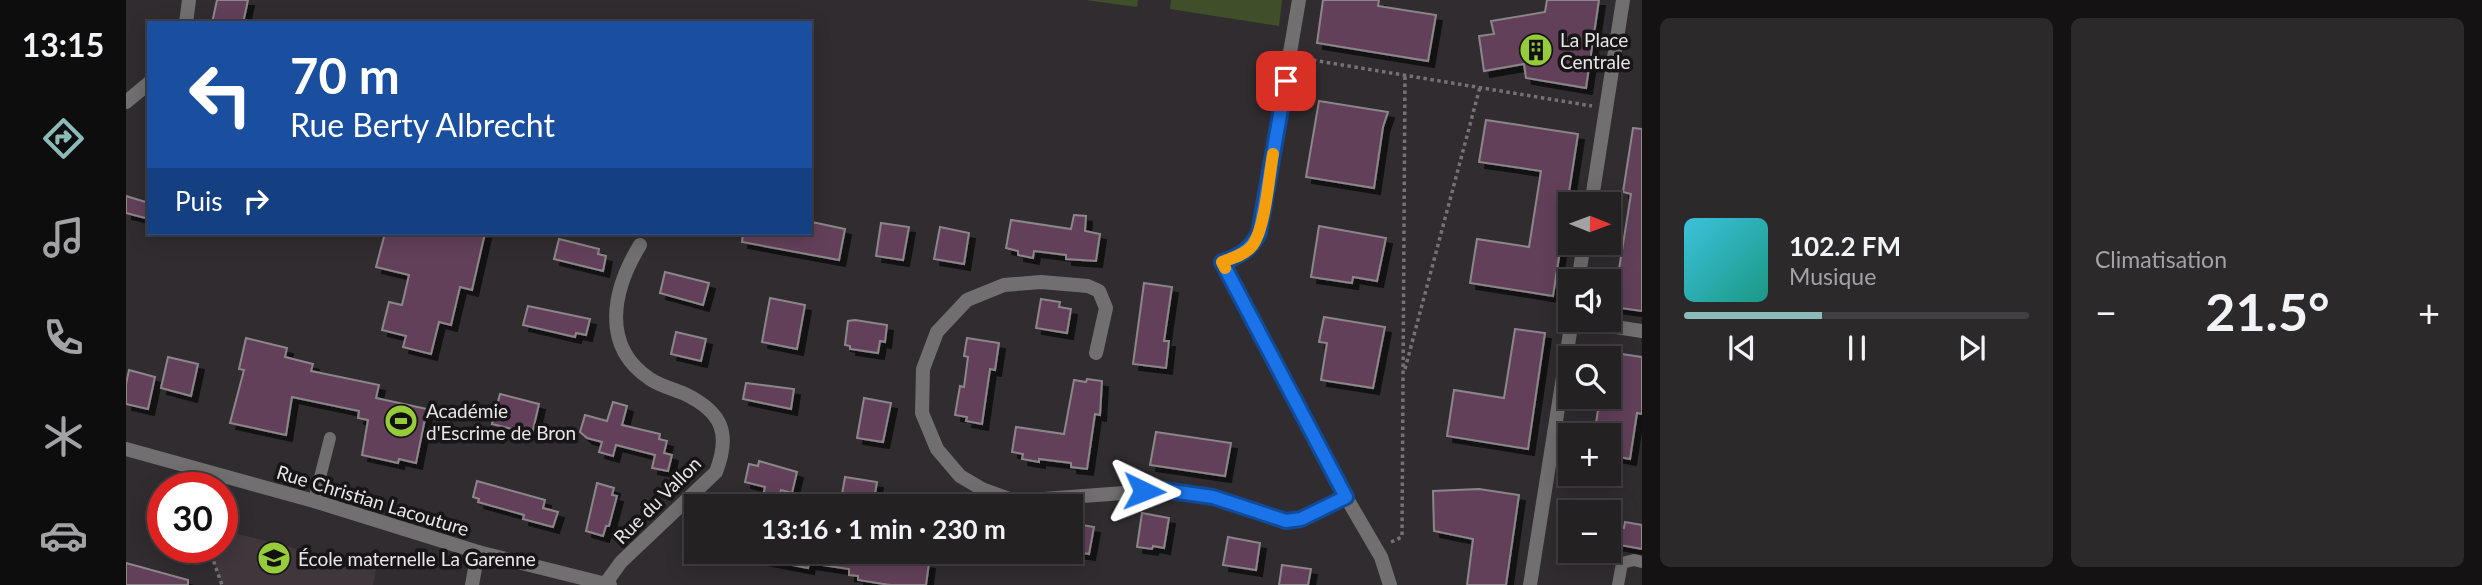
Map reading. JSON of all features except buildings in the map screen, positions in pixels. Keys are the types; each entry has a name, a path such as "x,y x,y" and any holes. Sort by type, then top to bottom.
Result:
{"street":[{"path":"186,21 188,0"},
{"path":"1299,0 1259,233 1247,251 1222,262 1376,550 1390,585"},
{"path":"1593,192 1623,0"},
{"path":"126,102 147,85"},
{"name":"Rue du Vallon","path":"608,584 621,562 716,472 723,454 724,435 714,413 687,395 650,379 629,361 618,342 616,311 626,267 640,245"},
{"path":"1096,353 1106,308 1099,291 1088,286 1041,282 1004,285 967,300 937,332 923,369 922,413 937,449 960,476 982,489 1015,501 1164,490 1213,497 1286,521 1301,519 1346,497"},
{"path":"1621,328 1642,331"},
{"path":"1530,585 1570,332"},
{"name":"Rue Christian Lacouture","path":"126,449 314,501 478,552 608,584"},
{"path":"472,585 478,552"}],"lane":[{"path":"314,501 330,438"},
{"path":"1618,585 1622,563 1634,560 1642,562"}],"path":[{"path":"1290,56 1606,108"},
{"path":"1376,550 1402,537 1405,75"},
{"path":"1404,374 1480,87"},
{"path":"214,563 222,585"}],"shaded area":[{"path":"483,426 507,432 504,444 480,438"},
{"name":"École maternelle La Garenne","path":"238,534 376,569 373,585 222,585 214,563 238,563"}],"green space":[{"path":"1086,0 1138,0 1137,7"},
{"path":"1171,0 1282,0 1279,26 1170,9"}],"slow traffic":[{"path":"1225,268 1222,262 1241,255 1252,246 1259,233 1273,154"}],"place":[{"name":"La Place Centrale","path":"1536,50"},
{"name":"Académie d'Escrime de Bron","path":"401,421"},
{"name":"École maternelle La Garenne","path":"274,558"}],"route":[{"path":"1144,491 1164,490 1213,497 1286,521 1301,519 1346,497 1222,262 1241,255 1252,246 1259,233 1286,81"}]}
